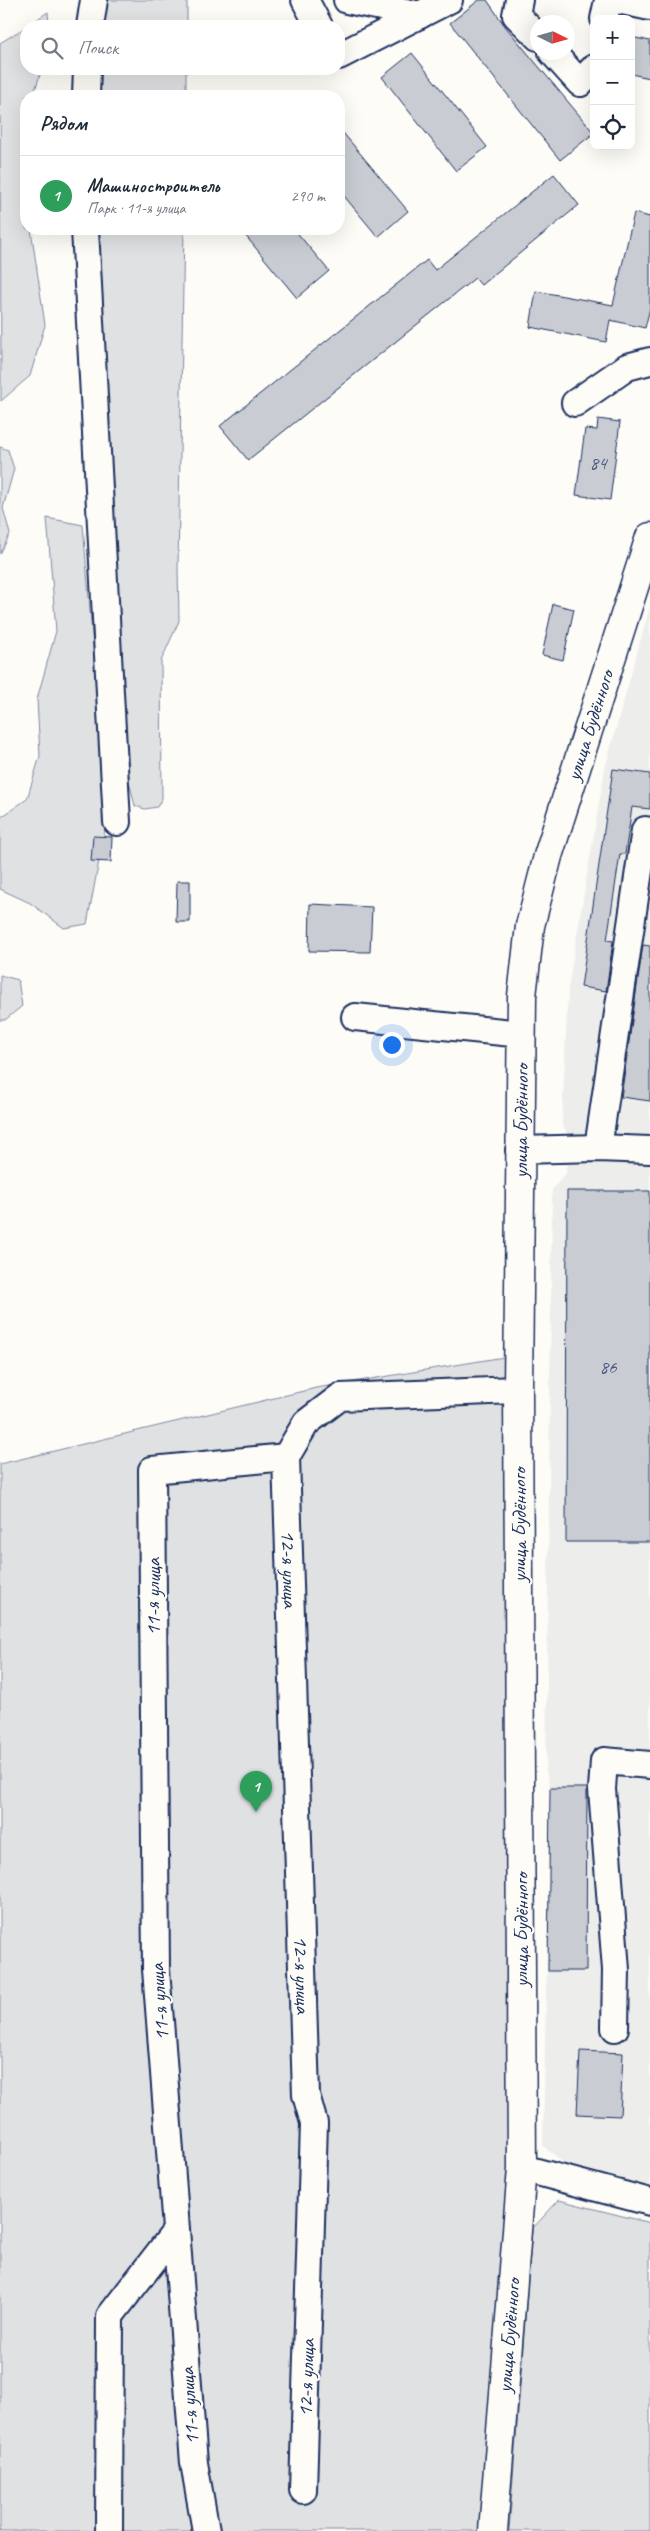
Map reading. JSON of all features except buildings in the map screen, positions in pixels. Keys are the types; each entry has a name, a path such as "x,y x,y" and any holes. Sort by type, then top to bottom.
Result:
{"main road":[{"name":"улица Будённого","path":"493,2531 522,2168 518,1390 522,996 530,926 548,856 650,537"}],"street":[{"path":"91,20 94,0"},
{"path":"305,0 316,20"},
{"path":"347,0 420,15"},
{"path":"345,53 449,0"},
{"path":"520,0 516,15 530,29"},
{"path":"610,15 629,2"},
{"path":"559,60 580,83 590,72"},
{"path":"86,75 86,90"},
{"path":"85,235 117,822"},
{"path":"574,403 627,367 650,361"},
{"path":"598,1148 645,830 650,831"},
{"path":"355,1017 522,1034"},
{"path":"519,1150 598,1148 650,1150"},
{"path":"286,1457 306,1423 340,1397 518,1390"},
{"name":"11-я улица","path":"206,2531 194,2463 156,1969 152,1470 286,1457"},
{"name":"12-я улица","path":"286,1457 306,2095 314,2123 303,2490"},
{"path":"615,2028 616,1970 602,1789 604,1761 650,1765"},
{"path":"522,2168 650,2202"},
{"path":"109,2531 110,2316 176,2231"}],"shaded area":[{"path":"107,0 187,0 187,20 104,20"},
{"path":"48,12 49,20 36,20"},
{"path":"20,31 20,75 40,75 35,90 20,90 20,235 32,235 45,325 30,376 1,401 0,43"},
{"path":"100,75 186,75 186,90 99,90"},
{"path":"97,235 184,235 178,567 179,621 161,661 162,798 157,807 145,809 135,806 129,781 111,513"},
{"path":"0,447 8,450 14,469 3,508 10,534 0,554"},
{"path":"47,518 83,525 107,819 87,924 64,928 30,903 0,889 0,818 27,799 40,756 37,699 56,631"},
{"path":"650,606 650,2187 564,2163 543,2146 550,1788 546,1771 552,1190 566,1173 569,1137 562,1124 568,988 605,768"},
{"path":"0,975 18,980 22,1006 5,1020 0,1020"},
{"path":"504,1357 519,2161 488,2531 0,2531 0,1464 316,1388"},
{"path":"559,2200 650,2223 650,2531 509,2531 532,2229"}],"place":[{"name":"Машиностроитель","path":"256,1812"}]}
